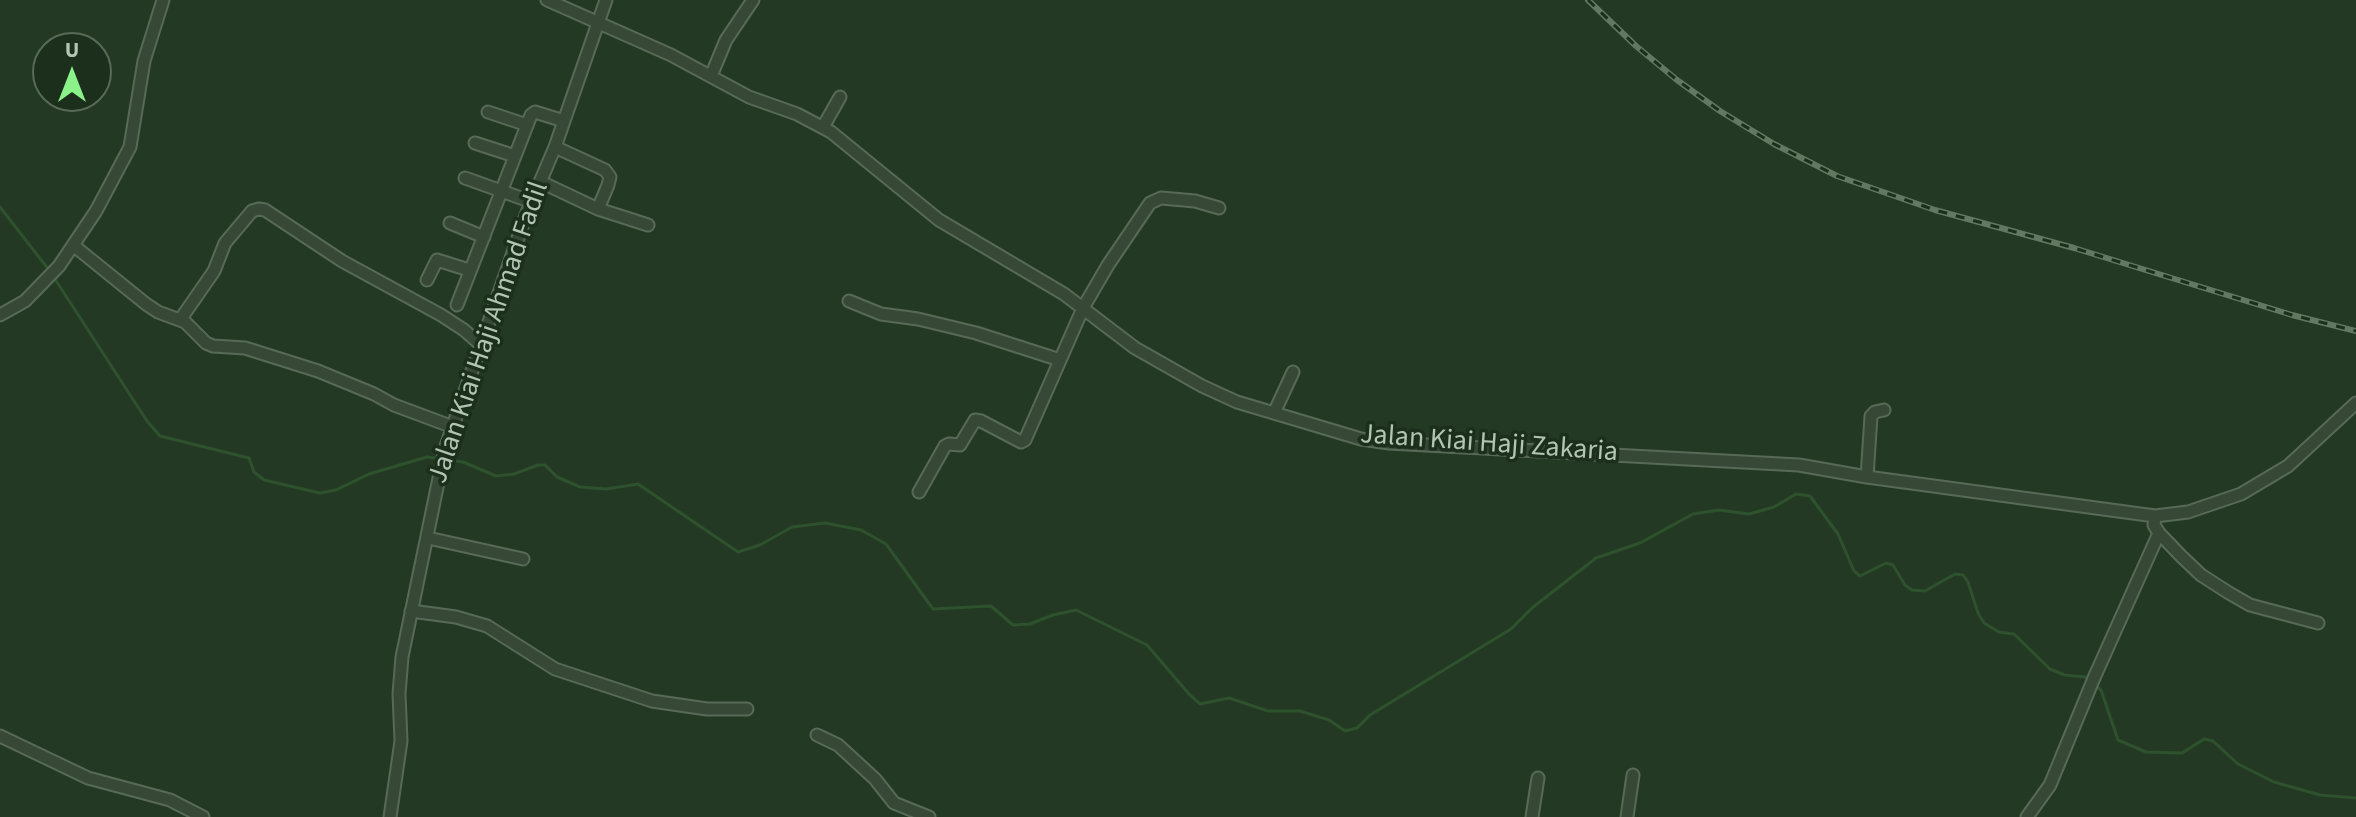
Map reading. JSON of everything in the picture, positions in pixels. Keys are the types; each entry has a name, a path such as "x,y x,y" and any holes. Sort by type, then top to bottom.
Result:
{"street":[{"path":"0,315 25,301 59,266 96,211 130,147 144,61 163,0"},
{"name":"Jalan Kiai Haji Zakaria","path":"547,0 671,55 749,97 823,127 939,220 1022,268 1083,308 1135,348 1176,372 1237,402 1361,439 1389,443 1771,462 2155,516 2188,512 2241,494 2288,466 2356,403"},
{"name":"Jalan Kiai Haji Ahmad Fadil","path":"390,817 401,741 399,694 402,657 445,449 606,0"},
{"path":"711,76 726,40 753,0"},
{"path":"823,127 840,97"},
{"path":"488,112 527,125"},
{"path":"457,305 531,115 535,112 564,121"},
{"path":"475,143 515,156"},
{"path":"555,147 608,172 608,185 598,209"},
{"path":"465,178 532,202"},
{"path":"541,182 598,209 648,225"},
{"path":"919,492 945,446 960,445 975,420 1021,442 1025,440 1083,308 1150,203 1161,198 1195,201 1219,208"},
{"path":"180,320 214,271 225,243 252,211 259,209 342,261 441,315 481,345"},
{"path":"450,223 484,237"},
{"path":"73,245 146,304 180,320 206,343 245,348 318,371 453,427"},
{"path":"427,280 437,260 469,270"},
{"path":"849,301 881,314 962,330 1060,360"},
{"path":"1274,413 1293,372"},
{"path":"1867,477 1871,416 1884,410"},
{"path":"2155,516 2154,525 2159,533 2201,575 2239,599 2275,613 2318,623"},
{"path":"2027,817 2046,790 2159,533"},
{"path":"428,538 523,559"},
{"path":"411,611 456,617 487,626 555,669 652,701 707,709 747,709"},
{"path":"817,735 838,745 875,779 894,803 929,817"},
{"path":"0,736 88,778 170,800 203,817"},
{"path":"1627,817 1633,775"},
{"path":"1532,817 1538,778"}],"waterway":[{"path":"0,207 49,270"},
{"path":"53,276 147,421 160,436 249,458 254,472 264,480 320,493 427,457 463,462 496,476 545,465 557,477 580,487 606,489 638,484 738,552 760,545 792,527 825,523 861,530 886,544 933,609 991,606 1013,625 1030,624 1076,610 1147,645 1200,704 1229,698 1268,711 1300,711 1329,720 1345,731 1357,728 1370,715 1511,629 1532,608 1596,558 1640,543 1693,514 1719,510 1749,514 1774,507 1796,494 1810,496 1838,534 1854,571 1860,576 1886,563 1893,565 1905,585 1912,590 1925,591 1955,574 1963,575 1984,623 1999,632 2014,634 2050,669 2090,681"},
{"path":"2096,686 2101,690 2118,740 2146,752 2182,753 2204,739 2213,741 2238,764 2274,782 2320,795 2356,798"}],"railway":[{"path":"1588,0 1636,46 1720,111 1774,144 1837,176 1935,210 2356,331"}]}
